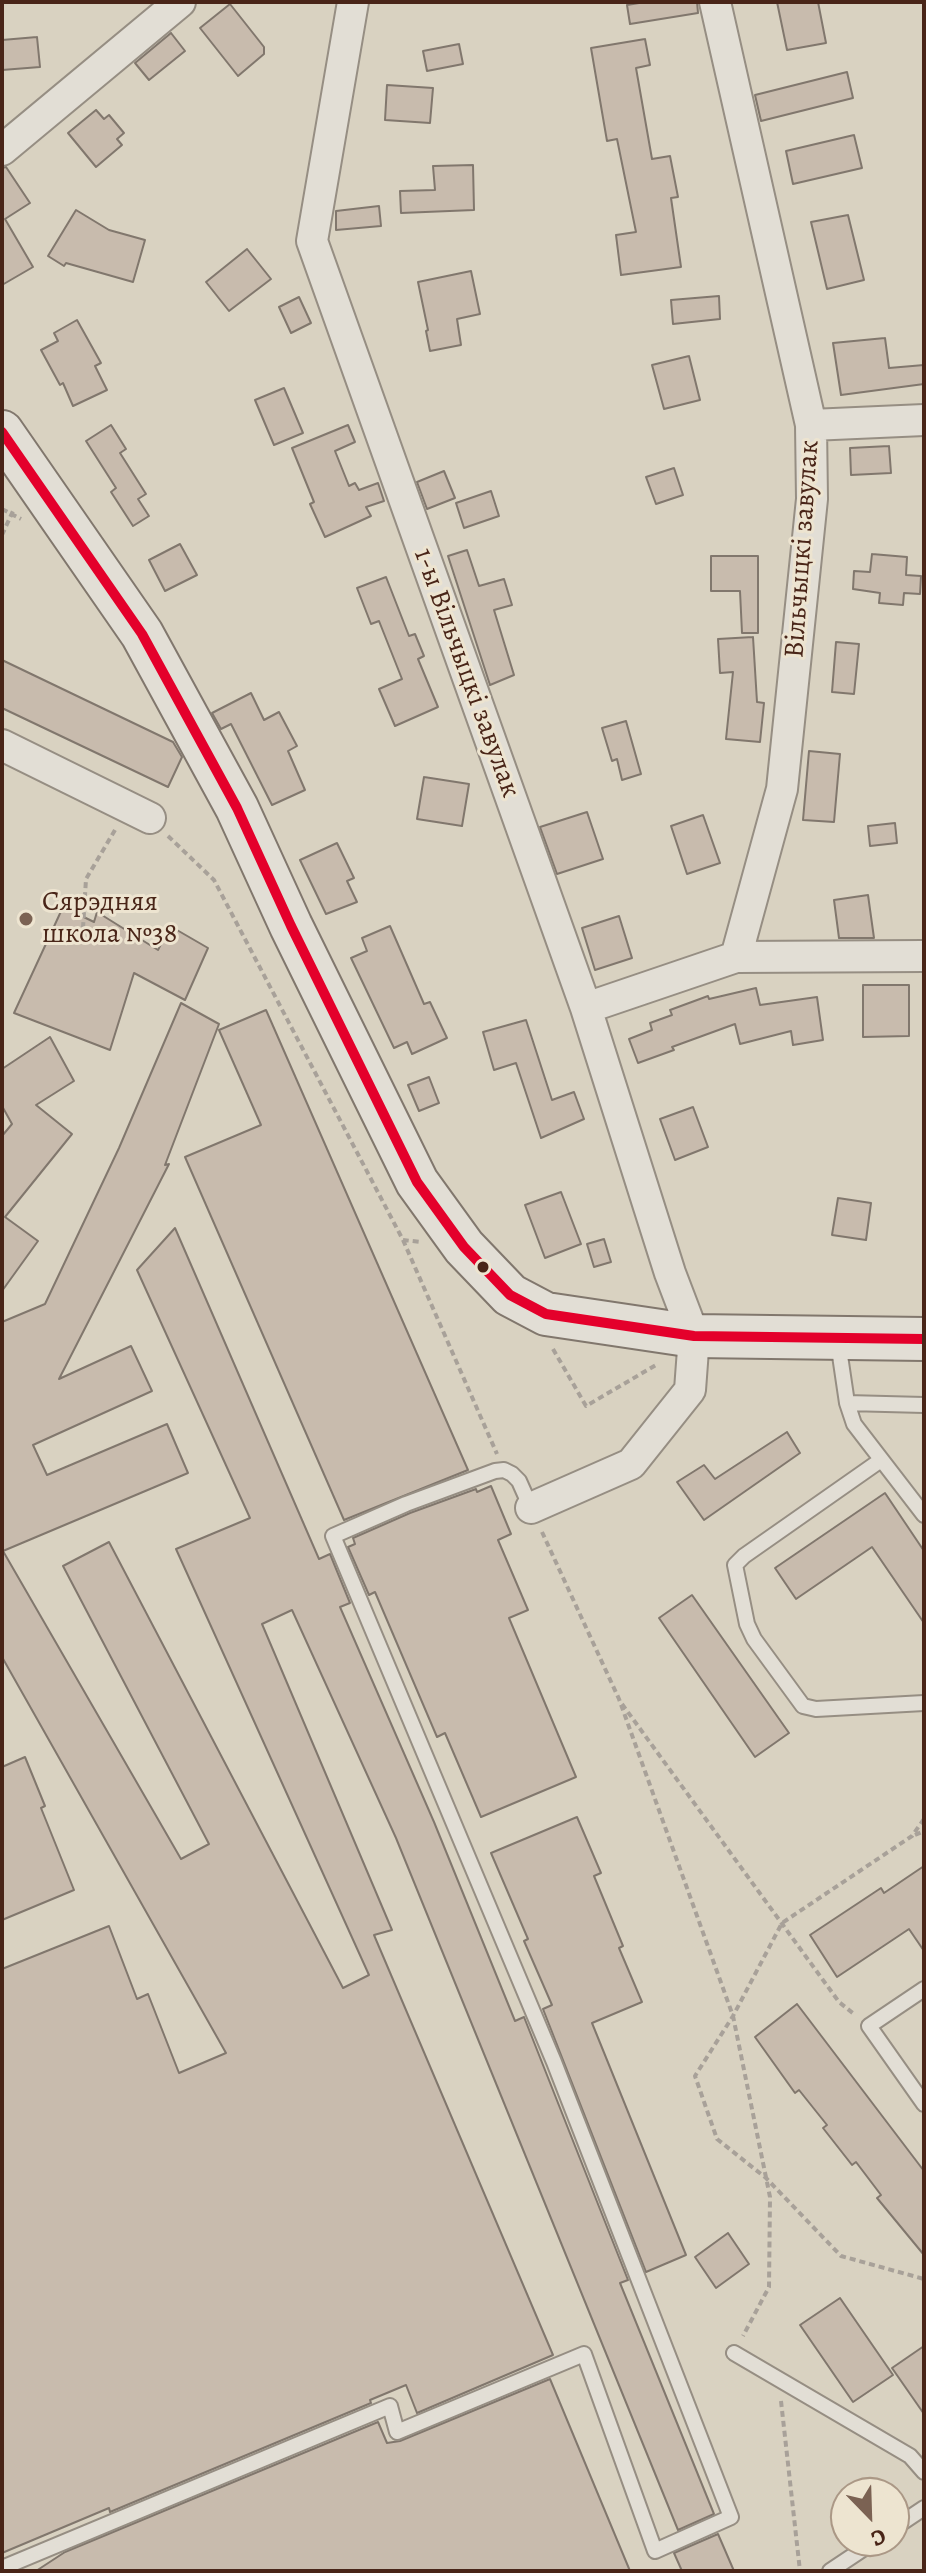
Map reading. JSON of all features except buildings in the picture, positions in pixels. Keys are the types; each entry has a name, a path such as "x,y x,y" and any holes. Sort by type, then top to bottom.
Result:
{"main road":[{"path":"2,432 142,634 237,808 291,926 417,1182 464,1247 510,1295 546,1314 694,1336 924,1339"}],"street":[{"path":"2,150 180,2"},
{"name":"1-ы Вільчыцкі завулак","path":"353,2 312,241 586,1008 670,1273 694,1336"},
{"name":"Вільчыцкі завулак","path":"715,2 811,425 812,499 782,789 736,957"},
{"path":"811,425 924,420"},
{"path":"2,745 139,813"},
{"path":"586,1008 736,957 924,956"},
{"path":"531,1508 631,1464 690,1390 694,1336"}],"lane":[{"path":"837,1338 847,1403 854,1424 924,1515"},
{"path":"847,1403 924,1405"},
{"path":"881,1460 735,1565 747,1624 754,1639 803,1706 816,1709 924,1703"},
{"path":"2,2568 390,2406 397,2432 584,2354 655,2551 731,2517 554,2062 333,1536 406,1504 504,1470 519,1481 531,1508"},
{"path":"924,1989 869,2026 924,2104"},
{"path":"734,2353 910,2456 924,2472"},
{"path":"830,2571 851,2557"}],"path":[{"path":"83,928 86,879 139,813 214,880 403,1240 504,1470"},
{"path":"403,1240 464,1247"},
{"path":"551,1346 586,1406"},
{"path":"531,1508 619,1699 733,2016 770,2197 769,2287 734,2353"},
{"path":"619,1699 839,2002 869,2026"},
{"path":"912,1836 924,1819"},
{"path":"922,2276 841,2256 766,2178 717,2139 695,2076 733,2016 782,1923 924,1831"},
{"path":"778,2379 800,2571"}],"transit line":[{"path":"2,432 142,634 237,808 291,926 417,1182 464,1247 510,1295 546,1314 694,1336 924,1339"}],"place":[{"name":"Сярэдняя школа №38","path":"26,919"}]}
